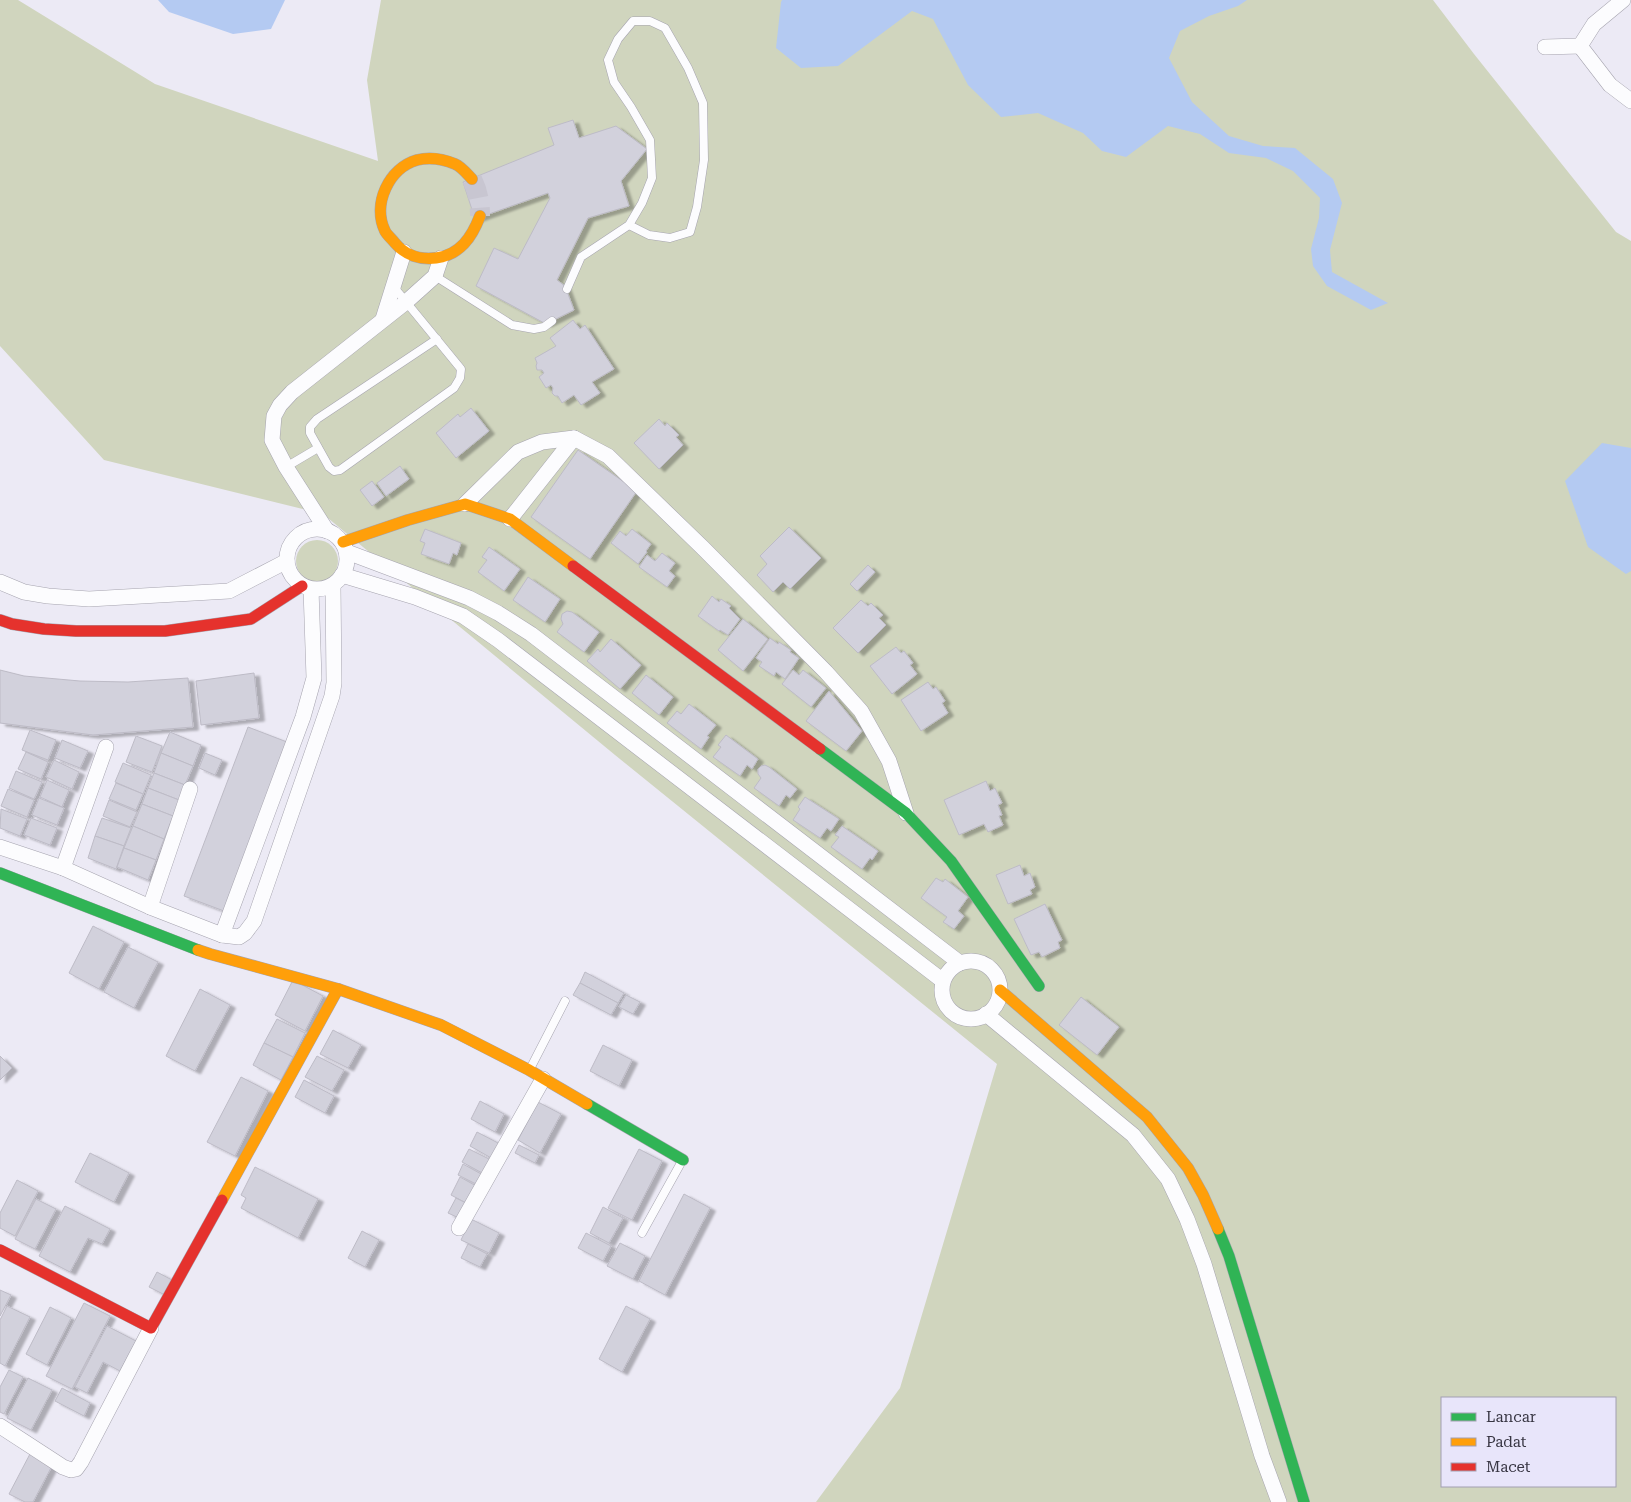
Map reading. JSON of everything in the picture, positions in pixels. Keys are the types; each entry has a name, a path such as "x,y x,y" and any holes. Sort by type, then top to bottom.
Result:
{"street":[{"path":"1580,46 1594,24 1623,0"},
{"path":"1544,47 1580,46"},
{"path":"1580,46 1610,85 1631,101"},
{"path":"472,179 456,165 442,159 426,158 409,163 394,173 384,188 380,206 382,224 390,240 404,252 428,259 441,258 455,253 467,243 476,231 480,216"},
{"path":"383,319 404,252"},
{"path":"328,530 286,467 272,440 274,416 280,405 292,392 406,302 435,276 441,258"},
{"path":"510,519 574,438"},
{"path":"345,547 408,520 465,504 518,452 542,442 574,438 608,456 717,562 861,710 889,761 906,813"},
{"path":"465,504 510,519 906,813 951,861 1039,986"},
{"path":"318,528 328,530 336,535 345,547 347,562 345,571 338,581 322,589 307,587 294,579 289,571 288,551 292,542 308,530 318,528"},
{"path":"345,547 469,598 531,634 960,963"},
{"path":"0,582 24,592 89,599 220,591 229,590 287,561"},
{"path":"0,847 63,868 222,935 239,937 245,933 254,921 332,696 338,581"},
{"path":"338,581 415,597 463,616 498,640 943,981"},
{"path":"0,620 12,624 44,629 165,631 250,619 307,587"},
{"path":"222,935 303,717 314,678 307,587"},
{"path":"63,868 106,747"},
{"path":"150,906 190,789"},
{"path":"0,873 210,954 338,989 441,1025 529,1070 683,1160"},
{"path":"969,961 978,962 994,972 1000,990 998,999 994,1008 978,1018 961,1017 953,1013 947,1006 943,998 943,981 952,967 969,961"},
{"path":"0,1426 63,1467 71,1470 76,1469 151,1328 338,989"},
{"path":"1000,990 1147,1117 1188,1168 1229,1256 1304,1502"},
{"path":"986,1014 1133,1135 1168,1179 1188,1219 1204,1264 1262,1456 1279,1502"},
{"path":"459,1228 543,1079"},
{"path":"1133,1135 1147,1117"},
{"path":"0,1250 151,1328"}],"lane":[{"path":"566,289 581,257 629,225 642,203 652,178 650,140 631,106 614,82 608,60 618,38 633,21 650,21 665,28 688,68 703,104 704,160 697,207 690,232 670,238 650,235 629,225"},
{"path":"435,276 512,325 534,329 544,327 552,321"},
{"path":"392,286 437,339 461,369 460,378 454,388 340,470 328,467 310,433 310,427 316,419 437,339"},
{"path":"286,467 318,448"},
{"path":"529,1070 564,1001"},
{"path":"642,1233 683,1160"}],"green space":[{"path":"0,0 18,0 155,84 378,161 367,80 381,0 1433,0 1616,232 1631,241 1631,1502 816,1502 900,1388 997,1064 615,755 323,514 104,460 0,346"},
{"path":"313,540 321,540 332,546 338,561 332,576 321,582 313,582 302,576 296,565 296,557 302,546"}],"water":[{"path":"158,0 285,0 271,29 233,34 169,12"},
{"path":"782,0 1247,0 1238,6 1209,16 1180,31 1169,58 1192,102 1229,136 1263,146 1295,148 1333,179 1342,203 1330,250 1332,272 1388,303 1371,310 1327,286 1313,266 1311,249 1319,218 1320,198 1293,171 1266,158 1229,153 1200,134 1168,126 1126,157 1102,151 1083,133 1038,113 1001,117 968,85 933,19 912,11 838,66 801,68 776,48"},
{"path":"1602,443 1631,448 1631,571 1626,574 1588,547 1565,481"}],"building":[{"path":"573,120 579,138 616,126 647,149 621,181 629,206 588,218 557,280 565,286 574,310 546,324 476,286 494,248 518,259 550,198 548,193 475,219 463,182 554,145 548,128"},
{"path":"573,320 580,329 585,325 614,369 592,382 600,393 581,405 574,395 562,403 558,396 552,393 553,388 551,385 546,388 539,377 544,373 542,370 537,370 535,358 556,346 550,338"},
{"path":"471,408 489,431 456,458 436,433 458,414 460,417"},
{"path":"659,419 665,426 667,423 679,435 676,437 683,445 659,469 634,443"},
{"path":"578,450 637,491 590,559 531,517"},
{"path":"400,466 409,479 386,496 377,483"},
{"path":"372,481 384,497 372,506 360,490"},
{"path":"789,527 821,558 790,589 783,582 773,592 757,575 767,564 760,556"},
{"path":"425,529 461,543 457,555 453,553 449,564 421,554 425,543 420,541"},
{"path":"632,529 651,544 638,564 611,543 620,531 626,536"},
{"path":"489,547 520,569 504,591 478,572 487,560 482,557"},
{"path":"662,553 675,563 669,571 675,576 667,587 639,567 647,555 655,561"},
{"path":"868,565 875,572 857,591 850,584"},
{"path":"528,577 560,599 545,622 513,600"},
{"path":"712,596 719,602 721,599 731,606 729,608 740,619 728,635 698,616"},
{"path":"861,600 868,606 871,603 883,615 879,618 886,625 858,653 833,628"},
{"path":"567,611 572,612 599,632 584,652 557,632 563,624 562,614"},
{"path":"743,619 768,639 743,671 718,650"},
{"path":"770,638 791,650 790,652 799,658 785,679 776,672 774,676 759,666 762,662 756,658"},
{"path":"611,639 641,665 620,689 587,661 598,649 600,652"},
{"path":"896,647 901,653 904,651 913,663 910,665 917,674 892,694 870,666"},
{"path":"0,670 24,676 80,681 128,682 188,678 193,727 93,735 0,723"},
{"path":"793,670 799,675 803,670 826,688 811,707 782,684"},
{"path":"254,673 259,718 201,725 196,681"},
{"path":"646,675 673,697 659,715 632,693"},
{"path":"928,682 933,689 936,687 945,701 942,703 948,713 921,731 901,700"},
{"path":"829,691 862,731 846,751 806,721"},
{"path":"689,704 716,725 707,736 709,737 701,749 667,723 677,711 681,714"},
{"path":"248,727 287,742 224,911 184,896"},
{"path":"30,730 56,740 48,760 22,750"},
{"path":"170,732 201,745 193,766 161,753"},
{"path":"726,735 758,759 752,769 747,765 740,776 713,757 721,747 718,745"},
{"path":"136,736 162,746 152,772 126,762"},
{"path":"62,740 88,751 80,768 55,758"},
{"path":"26,752 48,762 41,779 18,769"},
{"path":"161,753 193,766 185,785 154,773"},
{"path":"205,753 222,760 215,775 199,768"},
{"path":"54,760 79,772 72,789 46,777"},
{"path":"123,763 151,775 143,794 115,782"},
{"path":"765,765 797,789 790,798 786,795 779,806 754,788 761,778 758,774 758,769"},
{"path":"16,771 42,782 34,799 9,788"},
{"path":"154,773 185,785 179,800 148,788"},
{"path":"47,780 69,790 62,807 40,797"},
{"path":"986,781 990,791 995,788 1002,803 998,805 1002,815 999,816 1003,825 988,832 984,824 959,835 944,800"},
{"path":"116,783 143,794 136,810 109,799"},
{"path":"148,788 179,800 173,816 142,804"},
{"path":"8,789 34,800 27,817 1,806"},
{"path":"805,797 839,819 831,831 827,828 820,838 793,820 800,809 798,807"},
{"path":"39,798 64,808 57,825 32,815"},
{"path":"109,800 137,812 130,827 103,816"},
{"path":"142,804 173,816 164,839 133,826"},
{"path":"1,809 27,819 20,836 0,828"},
{"path":"31,818 57,828 50,845 24,835"},
{"path":"102,818 131,828 124,846 95,836"},
{"path":"133,826 164,839 156,860 124,848"},
{"path":"842,826 878,851 862,869 831,847 839,837 835,835"},
{"path":"95,836 124,846 116,869 88,858"},
{"path":"124,848 156,860 148,880 117,867"},
{"path":"1020,865 1024,876 1030,873 1035,887 1030,890 1032,894 1008,904 996,875"},
{"path":"936,878 943,882 945,879 968,897 958,911 964,916 954,929 943,922 947,917 921,898"},
{"path":"1045,904 1062,940 1058,942 1060,948 1042,957 1039,952 1031,955 1014,919"},
{"path":"93,926 124,942 99,989 69,973"},
{"path":"128,947 158,962 134,1008 104,992"},
{"path":"585,972 624,993 618,1003 580,983"},
{"path":"293,980 323,996 305,1031 275,1015"},
{"path":"580,983 618,1003 611,1015 573,995"},
{"path":"200,989 230,1005 195,1071 166,1056"},
{"path":"626,995 640,1002 633,1014 619,1007"},
{"path":"1081,997 1119,1027 1097,1055 1059,1025"},
{"path":"277,1019 305,1033 293,1057 264,1043"},
{"path":"333,1030 361,1045 348,1068 320,1054"},
{"path":"264,1043 293,1057 281,1080 253,1065"},
{"path":"603,1045 632,1060 619,1086 590,1071"},
{"path":"0,1056 12,1068 0,1080"},
{"path":"317,1056 344,1070 332,1091 305,1077"},
{"path":"241,1077 268,1091 235,1156 207,1142"},
{"path":"304,1080 334,1096 325,1113 295,1097"},
{"path":"480,1101 504,1114 495,1132 471,1119"},
{"path":"538,1102 561,1114 540,1153 518,1140"},
{"path":"477,1132 500,1144 493,1159 470,1146"},
{"path":"519,1145 539,1155 535,1163 515,1153"},
{"path":"469,1149 491,1160 484,1174 462,1162"},
{"path":"639,1149 662,1161 632,1220 608,1208"},
{"path":"90,1153 129,1173 114,1202 75,1182"},
{"path":"463,1164 483,1175 478,1185 458,1175"},
{"path":"255,1167 318,1199 298,1238 241,1208 246,1198 241,1195"},
{"path":"460,1177 478,1187 468,1204 451,1195"},
{"path":"17,1180 38,1191 15,1236 0,1228 0,1213"},
{"path":"684,1194 710,1208 665,1295 639,1281"},
{"path":"456,1198 468,1204 461,1219 448,1213"},
{"path":"36,1199 56,1209 35,1249 15,1239"},
{"path":"65,1206 110,1229 102,1244 88,1238 70,1272 39,1256"},
{"path":"603,1207 623,1218 609,1243 590,1233"},
{"path":"471,1219 499,1233 489,1253 461,1240"},
{"path":"362,1231 379,1240 365,1267 348,1258"},
{"path":"586,1233 611,1246 603,1261 578,1248"},
{"path":"620,1243 645,1256 633,1279 607,1266"},
{"path":"468,1244 487,1254 480,1267 461,1258"},
{"path":"157,1272 172,1280 165,1295 149,1287"},
{"path":"0,1290 11,1295 0,1316"},
{"path":"84,1303 110,1316 72,1389 46,1376"},
{"path":"7,1306 30,1317 5,1366 0,1363 0,1320"},
{"path":"626,1306 650,1319 622,1372 599,1359"},
{"path":"50,1307 71,1318 47,1365 26,1354"},
{"path":"107,1326 136,1341 120,1371 103,1362 87,1393 75,1387"},
{"path":"9,1370 23,1377 4,1414 0,1412 0,1387"},
{"path":"28,1378 52,1390 31,1430 7,1418"},
{"path":"62,1388 90,1403 84,1416 55,1401"},
{"path":"31,1452 53,1464 33,1502 25,1502 9,1494"}],"tunnel":[{"path":"472,179 480,206 480,216"}],"traffic: fast":[{"path":"820,749 906,813 951,861 1039,986"},
{"path":"0,873 198,950"},
{"path":"587,1104 683,1160"},
{"path":"1218,1229 1229,1256 1304,1502"}],"traffic: slow":[{"path":"472,179 458,165 450,162 422,159 407,164 398,171 386,188 382,199 381,221 386,232 403,251 413,256 436,258 452,253 464,244 480,216"},
{"path":"343,542 408,520 465,504 510,519 573,566"},
{"path":"198,950 338,989 441,1025 529,1070 587,1104"},
{"path":"222,1200 338,989"},
{"path":"1000,990 1147,1117 1188,1168 1203,1195 1218,1229"}],"traffic: jam":[{"path":"573,566 820,749"},
{"path":"0,620 12,624 44,629 165,631 251,619 302,586"},
{"path":"0,1250 151,1328 222,1200"}]}
